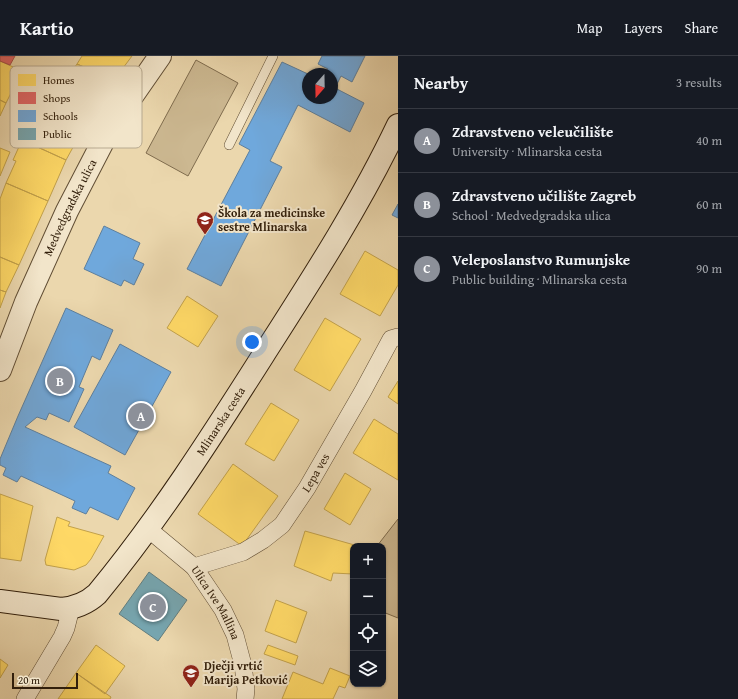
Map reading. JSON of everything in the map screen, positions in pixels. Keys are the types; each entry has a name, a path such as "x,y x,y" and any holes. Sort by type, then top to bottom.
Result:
{"main road":[{"name":"Medvedgradska ulica","path":"142,82 160,56"},
{"name":"Mlinarska cesta","path":"71,608 90,600 97,594 172,494 351,216 381,161 398,125"},
{"name":"Medvedgradska ulica","path":"0,370 26,302 67,211 100,148"},
{"path":"0,601 49,608 71,608"}],"street":[{"name":"Lepa ves","path":"194,567 243,552 263,540 282,525 307,488 391,339 398,337"},
{"name":"Ulica Ive Mallina","path":"147,528 194,567 223,610 235,635 243,665 246,689 245,699"},
{"path":"25,699 62,637 71,608"}],"lane":[{"path":"229,145 273,56"}],"shaded area":[{"path":"196,60 238,83 188,176 146,153"},
{"path":"398,519 398,618 386,613 386,543 379,543"}],"building: Homes":[{"path":"82,56 132,56 124,66 82,66 77,64"},
{"path":"0,61 11,66 10,95 6,103 0,100"},
{"path":"0,100 6,103 0,116"},
{"path":"0,148 10,152 0,176"},
{"path":"18,148 40,148 66,160 48,201 6,183 16,161 13,160"},
{"path":"40,148 73,148 66,160"},
{"path":"6,183 48,201 19,265 0,257 0,199"},
{"path":"365,251 398,270 398,285 380,316 340,294"},
{"path":"0,257 19,265 6,292 0,290"},
{"path":"0,290 6,292 0,308"},
{"path":"187,296 218,316 198,347 167,328"},
{"path":"325,318 361,339 330,391 294,370"},
{"path":"398,381 398,404 388,397"},
{"path":"271,403 299,420 274,461 245,444"},
{"path":"374,419 398,434 398,480 353,453"},
{"path":"233,464 278,496 242,546 198,514"},
{"path":"345,473 371,489 350,525 324,509"},
{"path":"0,494 33,506 21,561 0,558"},
{"path":"57,517 70,522 68,526 104,536 86,565 74,570 46,565 45,560"},
{"path":"305,531 350,544 350,574 333,573 331,581 294,566"},
{"path":"276,600 307,612 296,643 265,631"},
{"path":"96,645 125,666 105,694 76,673"},
{"path":"268,645 298,656 295,665 264,654"},
{"path":"0,659 8,665 0,678"},
{"path":"330,668 350,676 345,688 339,686 333,699 282,699 293,672 323,684"},
{"path":"76,673 111,697 110,699 58,699"}],"building: Shops":[{"path":"0,56 15,56 10,65 0,61"}],"building: Schools":[{"path":"322,56 365,56 352,82 341,76 338,82 338,68 326,68 318,64"},
{"path":"282,62 302,71 302,104 338,104 338,90 364,103 350,132 298,105 270,161 282,167 221,286 187,269 250,150 239,144"},
{"path":"398,204 398,218 392,215"},
{"path":"104,226 140,243 133,259 144,264 134,285 124,280 121,286 84,269"},
{"path":"66,308 113,330 100,360 92,356 79,387 84,389 69,422 49,413 46,420 37,417 25,427 111,466 108,473 135,488 118,520 90,507 86,514 72,508 75,501 21,476 17,482 3,475 6,468 0,465 0,459 18,416"},
{"path":"120,344 171,372 125,455 74,427"}],"building: Public":[{"path":"149,572 187,600 158,641 119,614"}],"place":[{"name":"Škola za medicinske sestre Mlinarska","path":"205,235"},
{"name":"Zdravstveno učilište Zagreb","path":"60,381"},
{"name":"Zdravstveno veleučilište","path":"141,416"},
{"name":"Veleposlanstvo Rumunjske","path":"153,607"},
{"name":"Dječji vrtić Marija Petković","path":"191,688"}]}
